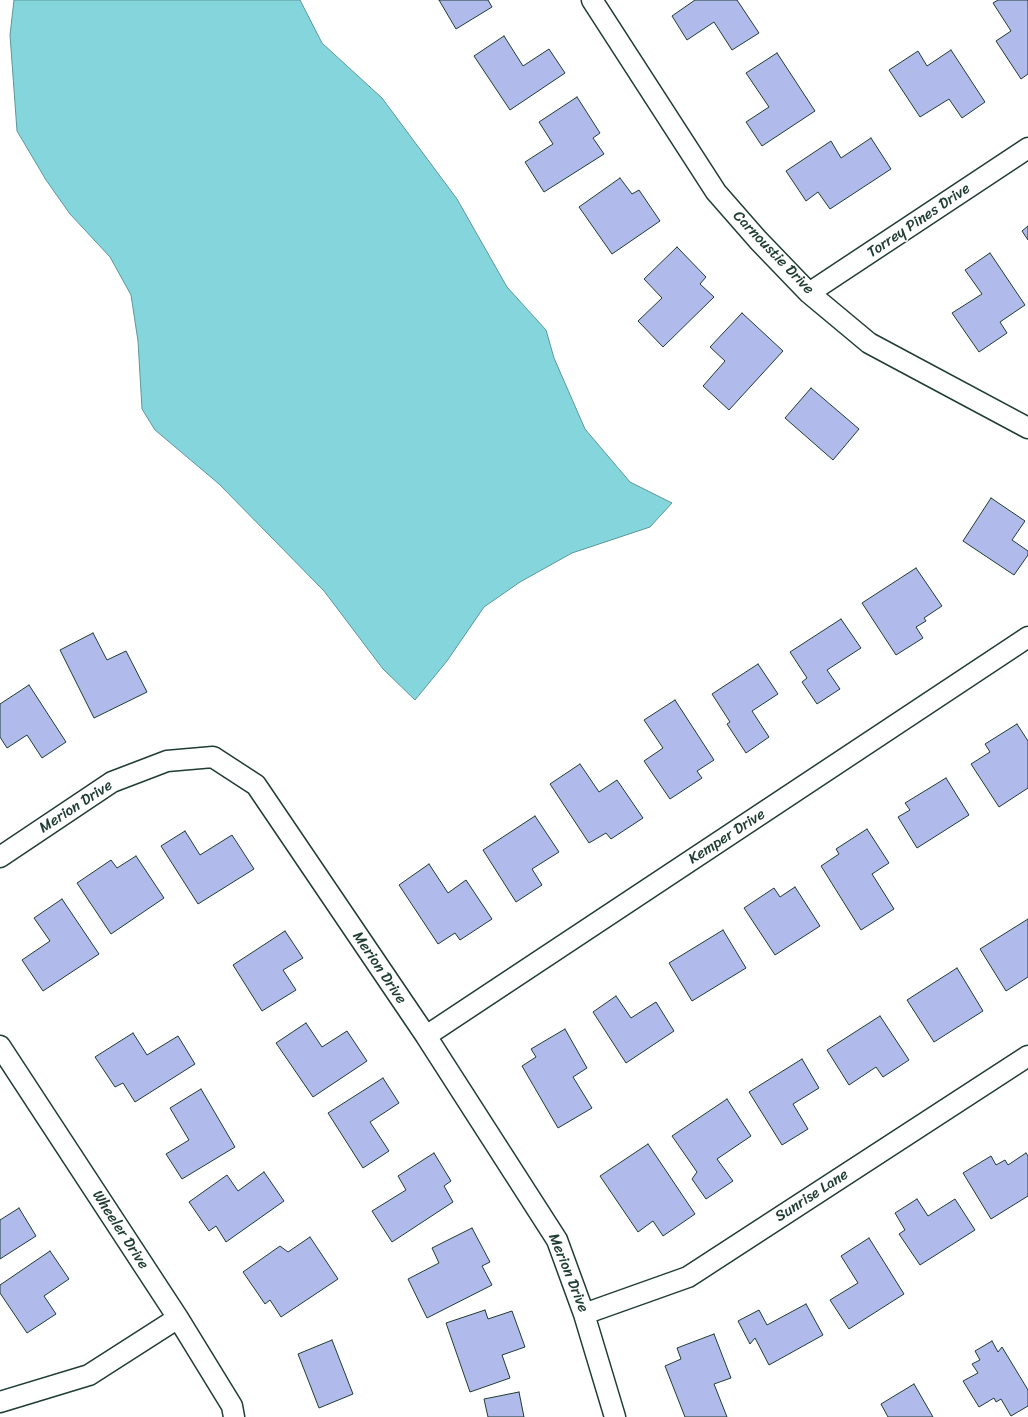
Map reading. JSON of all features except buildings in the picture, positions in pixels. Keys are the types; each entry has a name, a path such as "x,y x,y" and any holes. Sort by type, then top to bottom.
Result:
{"street":[{"name":"Carnoustie Drive","path":"592,0 716,192 758,240 809,293 868,343 1028,428"},
{"name":"Torrey Pines Drive","path":"809,293 1028,148"},
{"name":"Kemper Drive","path":"426,1036 1028,638"},
{"name":"Merion Drive","path":"0,857 112,782 167,761 214,757 256,786 426,1036 558,1240 584,1314 615,1417"},
{"name":"Wheeler Drive","path":"0,1046 178,1318 232,1406 234,1417"},
{"name":"Sunrise Lane","path":"584,1314 688,1277 1028,1056"},
{"path":"0,1402 89,1376 178,1318"}],"water":[{"path":"14,0 300,0 322,43 382,98 457,199 507,287 546,330 554,358 585,429 630,482 672,503 650,527 572,553 520,582 484,607 447,661 415,700 383,669 324,591 219,484 155,430 142,409 138,341 131,295 110,257 70,214 46,180 17,131 10,35"}]}
